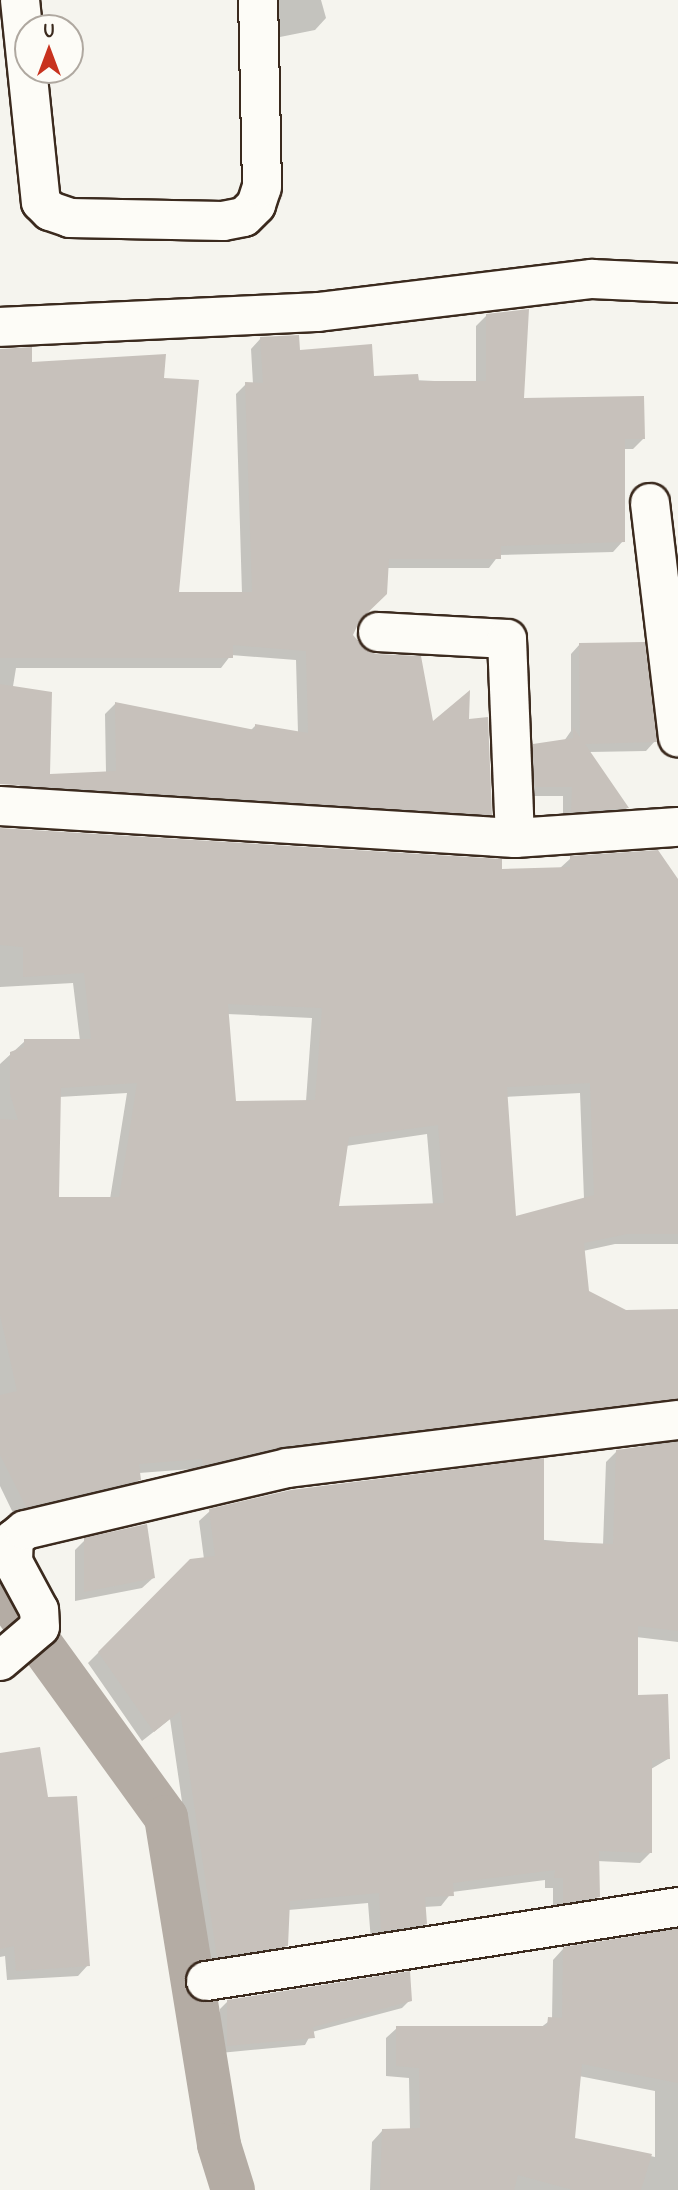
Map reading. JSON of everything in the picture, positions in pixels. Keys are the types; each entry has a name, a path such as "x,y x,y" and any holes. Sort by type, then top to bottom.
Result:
{"street":[{"path":"20,0 41,202 70,218 223,221 244,216 256,205 262,187 257,0"},
{"path":"0,327 318,312 592,279 678,283"},
{"path":"650,503 678,737"},
{"path":"378,632 507,639 515,838"},
{"path":"0,806 515,838 678,827"},
{"path":"17,1646 39,1611 13,1562 14,1539 25,1530 287,1468 678,1419"},
{"path":"206,1981 678,1908"}],"building":[{"path":"529,309 524,398 644,396 645,439 625,439 625,542 501,546 501,559 389,559 387,594 360,620 353,635 366,650 376,654 421,656 433,721 470,690 469,719 488,717 492,815 0,784 0,684 52,692 50,774 116,771 115,702 255,730 255,724 308,733 306,651 233,645 233,658 0,658 0,349 32,347 32,362 166,354 164,378 199,380 179,592 252,592 245,382 263,383 260,337 299,335 300,350 372,344 374,376 418,374 419,381 486,381 486,314"},
{"path":"645,642 657,742 585,744 629,808 571,812 572,787 535,787 533,744 573,738 573,727 580,737 579,643"},
{"path":"0,828 502,859 502,869 570,867 570,856 658,850 678,879 678,1234 627,1234 584,1243 589,1291 626,1310 678,1309 678,1399 284,1446 203,1465 202,1459 139,1464 141,1480 26,1507 0,1455 0,1395 17,1391 0,1315 0,1119 18,1120 10,1094 10,1052 24,1047 24,1039 91,1039 84,973 23,977 23,947 0,945","holes":["228,1004 322,1008 315,1100 236,1101","137,1083 119,1197 59,1197 61,1088","590,1083 594,1195 516,1216 507,1087","438,1125 444,1203 339,1206 349,1137"]},
{"path":"678,1442 678,1631 638,1626 638,1695 668,1694 670,1759 652,1760 652,1853 599,1851 600,1897 563,1903 563,1878 554,1878 555,1870 453,1883 454,1896 425,1897 427,1924 381,1931 379,1893 290,1901 288,1946 217,1957 180,1711 154,1732 98,1652 190,1559 215,1556 209,1509 291,1490 544,1458 544,1541 613,1544 616,1450"},
{"path":"147,1524 155,1578 84,1592 84,1538"},
{"path":"40,1747 48,1797 77,1796 90,1966 16,1971 14,1946 0,1949 0,1753"},
{"path":"678,1929 678,2083 582,2064 575,2138 652,2154 641,2190 573,2190 518,2175 514,2190 380,2190 382,2129 420,2128 419,2068 396,2066 396,2026 547,2026 548,2017 562,2018 563,1947"},
{"path":"410,1971 412,2001 313,2027 315,2038 227,2046 227,2000"}],"waterway":[{"path":"0,1588 166,1817 219,2145 233,2190"}]}
